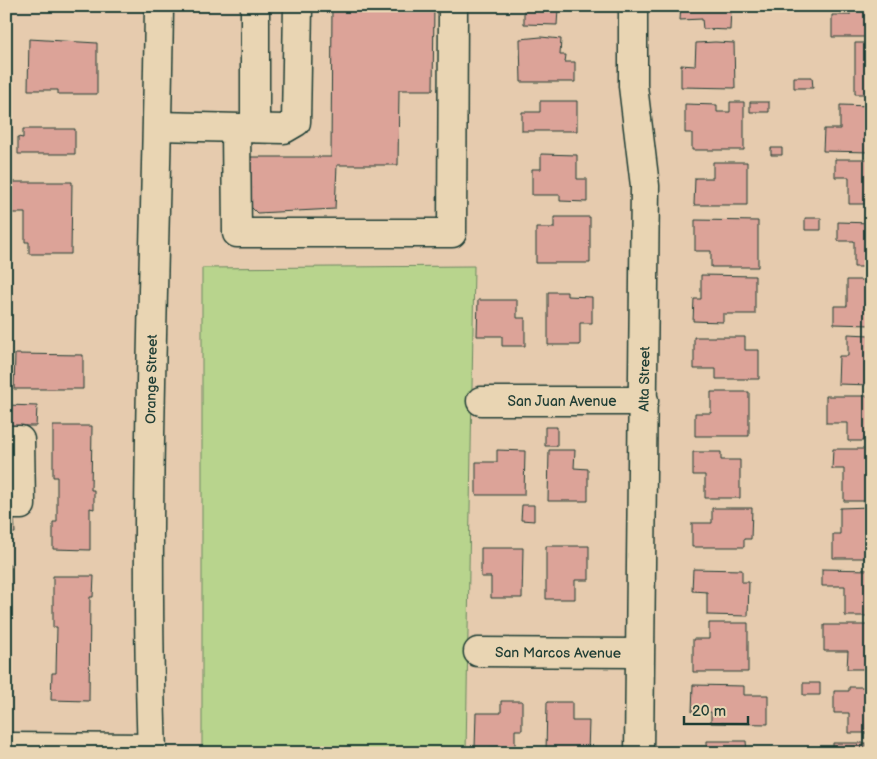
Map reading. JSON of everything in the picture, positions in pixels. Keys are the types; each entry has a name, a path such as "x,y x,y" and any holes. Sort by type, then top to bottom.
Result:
{"street":[{"name":"Orange Street","path":"152,751 148,644 159,6"},
{"path":"255,6 237,232 452,232 453,6"},
{"path":"158,126 284,129 296,122 298,6"},
{"name":"Alta Street","path":"633,6 633,86 645,186 639,753"},
{"name":"San Juan Avenue","path":"482,401 644,401"},
{"path":"6,440 20,440 21,505 6,505"},
{"name":"San Marcos Avenue","path":"478,652 639,652"},
{"path":"6,747 152,751"}],"green space":[{"path":"474,266 466,753 202,753 202,268"}],"building":[{"path":"332,6 434,6 433,90 399,90 398,165 337,165 335,209 257,213 243,199 245,157 331,157"},
{"path":"524,6 576,6 576,11 558,9 557,25 524,24"},
{"path":"681,6 731,6 730,30 703,29 702,19 680,20"},
{"path":"769,6 786,6 786,13 769,12"},
{"path":"850,6 871,6 871,37 832,37 832,15 850,15"},
{"path":"541,37 561,39 560,55 566,55 565,62 575,62 575,82 521,82 520,39"},
{"path":"29,39 97,43 97,94 58,94 58,90 28,90"},
{"path":"696,43 734,43 735,88 681,87 681,65 695,66"},
{"path":"855,43 871,43 871,94 855,94"},
{"path":"794,77 812,77 813,88 794,88"},
{"path":"540,101 577,101 577,131 522,131 522,112 540,112"},
{"path":"730,102 744,102 744,150 692,150 692,133 685,133 685,104 717,105 717,112 730,112"},
{"path":"750,102 769,102 769,112 750,112"},
{"path":"840,105 871,106 871,152 823,151 824,129 840,129"},
{"path":"23,129 75,129 75,154 18,154 18,137 23,138"},
{"path":"771,148 782,148 782,155 771,155"},
{"path":"541,154 577,155 577,179 587,179 587,202 560,201 560,195 532,195 532,169 541,169"},
{"path":"835,159 871,159 871,204 849,204 849,177 835,177"},
{"path":"713,162 747,162 747,205 694,205 695,178 713,178"},
{"path":"6,182 72,182 71,254 29,254 29,242 25,242 25,213 6,213"},
{"path":"554,217 590,217 590,263 536,263 536,228 554,228"},
{"path":"805,218 821,218 821,230 805,230"},
{"path":"695,220 758,221 758,267 711,267 711,251 695,251"},
{"path":"838,222 871,223 871,267 854,267 854,241 838,241"},
{"path":"701,275 755,276 755,314 723,314 723,322 693,321 694,299 701,299"},
{"path":"847,280 871,280 871,325 834,324 834,306 847,306"},
{"path":"548,292 567,292 567,296 592,297 592,323 580,323 580,345 548,345"},
{"path":"478,300 517,300 517,318 525,318 525,346 502,346 502,336 477,336"},
{"path":"848,334 869,335 871,385 838,384 839,356 848,356"},
{"path":"694,337 745,337 745,350 759,350 759,379 716,379 716,369 694,369"},
{"path":"15,354 83,355 83,389 14,389"},
{"path":"711,392 749,392 749,436 695,436 695,413 711,413"},
{"path":"826,396 871,396 871,441 848,441 848,423 826,423"},
{"path":"6,405 37,406 36,426 6,426"},
{"path":"53,426 92,426 91,490 94,490 94,509 90,508 90,550 53,549 53,522 57,522 57,477 53,477"},
{"path":"545,427 557,427 557,446 545,446"},
{"path":"833,449 871,449 871,501 844,501 844,469 832,469"},
{"path":"497,450 525,451 524,495 476,495 476,462 497,462"},
{"path":"549,450 575,450 574,468 588,469 588,501 548,501"},
{"path":"693,452 721,452 721,460 740,460 740,498 705,498 705,475 693,475"},
{"path":"522,505 534,505 534,521 521,520"},
{"path":"871,507 871,558 833,558 833,534 840,534 840,508"},
{"path":"712,508 752,508 751,539 744,539 744,547 692,547 692,523 712,523"},
{"path":"6,515 14,515 15,533 6,533"},
{"path":"546,546 589,546 589,580 575,580 575,599 546,599"},
{"path":"481,548 523,548 522,598 491,598 491,577 481,577"},
{"path":"6,565 10,565 10,616 6,616"},
{"path":"693,569 742,570 742,582 749,582 748,616 707,615 707,592 692,591"},
{"path":"822,569 871,570 871,595 868,595 867,616 845,616 845,586 822,586"},
{"path":"53,576 94,576 93,597 90,597 89,701 51,700 52,673 56,673 57,627 53,627"},
{"path":"709,623 748,623 748,672 693,672 693,639 709,639"},
{"path":"824,625 871,625 871,669 847,669 848,651 824,651"},
{"path":"6,648 10,648 10,699 6,699"},
{"path":"870,682 871,733 849,733 849,713 834,713 834,691 849,691 849,687 870,687"},
{"path":"803,683 820,683 820,695 803,695"},
{"path":"693,685 744,686 744,695 768,695 768,724 711,723 711,712 692,712"},
{"path":"501,701 522,701 522,730 515,730 515,746 475,748 476,713 501,713"},
{"path":"547,702 572,702 572,721 589,721 588,753 546,753"},
{"path":"707,741 746,741 747,753 707,753"},
{"path":"833,743 866,743 866,753 833,753"}]}
